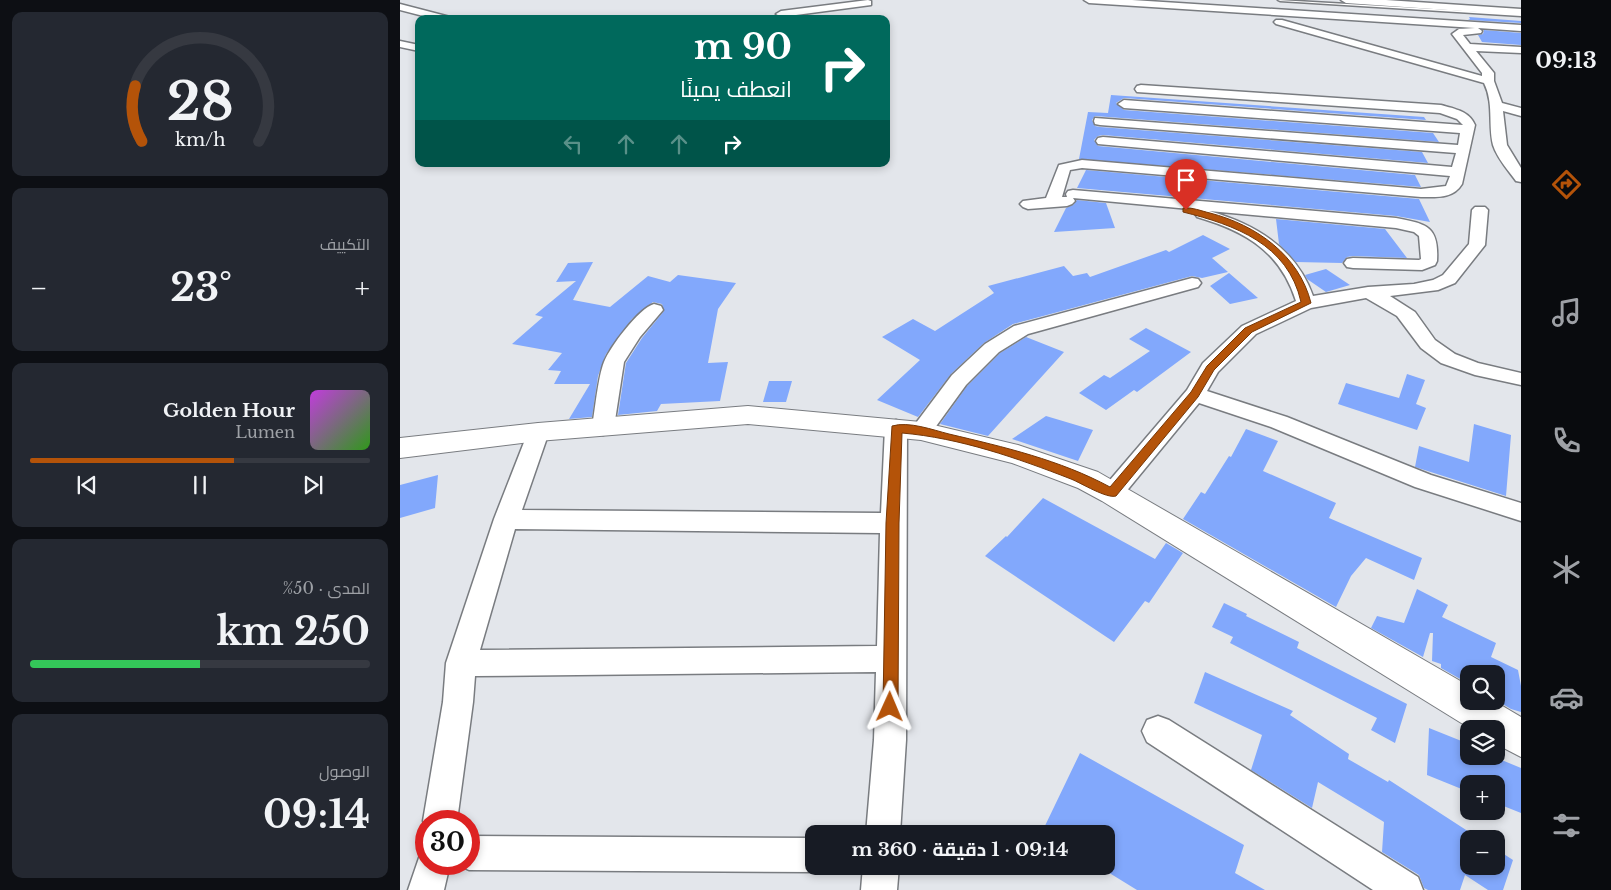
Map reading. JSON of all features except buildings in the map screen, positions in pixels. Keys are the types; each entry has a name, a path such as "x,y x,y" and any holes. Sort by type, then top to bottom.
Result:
{"street":[{"path":"1089,0 1521,28"},
{"path":"1238,0 1245,10 1259,16 1488,81"},
{"path":"1346,0 1521,13"},
{"path":"781,14 869,2 867,15"},
{"path":"1440,6 1446,23"},
{"path":"400,7 431,15"},
{"path":"400,12 415,17"},
{"path":"1521,34 1466,30 1458,32 1488,73 1488,81 1492,87 1496,105 1500,148 1521,178"},
{"path":"400,44 415,47"},
{"path":"1467,46 1521,50"},
{"path":"1053,201 1064,168 1082,164 1434,193 1452,189 1468,130 1468,121 1462,116 1440,109 1141,89"},
{"path":"1124,104 1468,130"},
{"path":"1496,105 1521,112"},
{"path":"1100,121 1462,149"},
{"path":"1103,141 1457,172"},
{"path":"1072,197 1082,164"},
{"path":"1072,197 1186,210 1239,226 1262,238 1280,253 1303,289 1306,303"},
{"path":"1028,204 1072,197 1396,224 1419,229 1427,233 1430,239 1429,261 1422,265 1353,263"},
{"path":"1112,493 1195,394 1210,368 1249,330 1306,303 1368,292 1414,289 1438,285 1449,279 1477,246 1480,210"},
{"path":"884,825 890,740 893,523 909,430 992,348 1021,330 1103,306 1192,284"},
{"path":"1368,292 1406,315 1428,344 1442,354 1484,372 1518,379"},
{"path":"603,427 614,362 632,334 654,310"},
{"path":"1195,394 1279,422 1423,481 1521,512"},
{"path":"400,448 538,432 748,415 909,430 1018,455 1088,480 1112,493 1521,738"},
{"path":"442,810 458,702 461,663 506,519 538,432"},
{"path":"506,519 893,523"},
{"path":"461,663 891,658"},
{"path":"1158,731 1405,890"},
{"path":"480,853 805,855"},
{"path":"426,890 430,875"},
{"path":"879,890 880,875"}],"lane":[{"path":"1280,0 1440,6"}],"route":[{"path":"890,707 896,428 921,431 1018,455 1088,480 1112,493 1195,394 1210,368 1249,330 1306,303 1303,289 1280,253 1262,238 1239,226 1186,210"}]}
